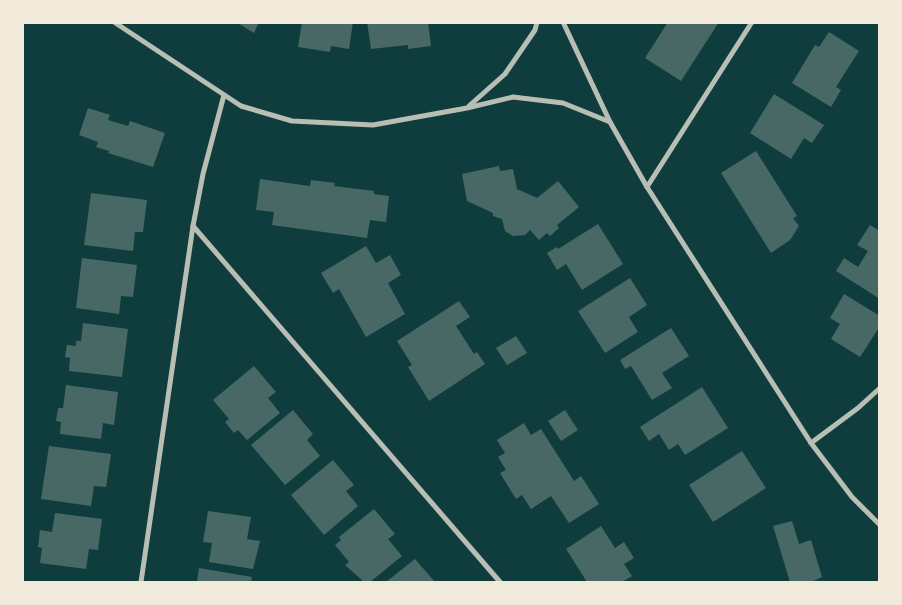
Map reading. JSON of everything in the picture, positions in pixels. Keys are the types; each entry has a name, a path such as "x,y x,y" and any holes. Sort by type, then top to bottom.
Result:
{"street":[{"path":"114,22 241,106 292,121 372,125 467,108 513,97 564,103 610,122"},
{"path":"467,108 505,74 535,30 537,22"},
{"path":"563,22 610,122 647,187 811,443 852,497 880,525"},
{"path":"647,187 752,22"},
{"path":"141,582 193,226 203,174 224,95"},
{"path":"193,226 500,582"},
{"path":"811,443 858,408 880,388"}],"building":[{"path":"236,22 259,22 254,33"},
{"path":"302,22 353,22 349,49 331,46 330,52 298,47"},
{"path":"367,22 428,22 431,46 408,49 408,45 371,49"},
{"path":"668,22 719,22 681,81 645,58"},
{"path":"829,32 859,51 836,87 841,90 831,107 792,83 815,45 819,47"},
{"path":"774,94 824,125 812,143 804,138 791,159 750,133"},
{"path":"88,108 110,115 108,120 128,126 130,121 165,133 153,167 108,153 109,151 96,147 98,142 79,135"},
{"path":"756,151 797,216 793,218 799,226 790,240 771,253 721,173"},
{"path":"499,166 500,171 513,169 517,189 537,198 558,181 579,207 557,225 559,228 550,236 547,233 539,240 530,230 525,235 513,236 505,231 502,219 467,201 462,174"},
{"path":"260,179 310,186 311,180 335,183 334,186 374,191 374,194 389,196 386,222 370,220 367,238 272,225 274,212 256,210"},
{"path":"91,193 147,200 143,232 135,232 133,251 84,245"},
{"path":"598,224 623,264 582,290 566,264 557,270 547,253 557,247 558,249"},
{"path":"870,225 880,231 880,299 836,271 844,258 858,267 868,251 857,245"},
{"path":"366,246 376,263 390,255 401,275 388,283 405,314 366,337 339,289 333,293 321,273"},
{"path":"82,258 137,265 133,297 121,296 119,314 76,308"},
{"path":"630,278 647,305 629,317 638,332 605,353 578,311"},
{"path":"844,294 880,316 880,326 860,357 831,339 840,324 830,318"},
{"path":"459,301 470,317 456,326 474,354 477,352 485,364 429,401 408,367 412,365 397,341"},
{"path":"83,323 128,329 122,377 69,371 70,358 65,357 67,345 76,346 76,341 81,341"},
{"path":"671,328 689,356 662,373 672,388 652,400 631,366 625,369 620,360"},
{"path":"516,336 527,353 507,365 496,348"},
{"path":"254,366 276,392 268,398 280,413 247,440 238,430 234,433 225,422 229,419 213,400"},
{"path":"66,385 118,392 114,425 103,423 101,439 60,434 61,422 56,421 58,408 63,408"},
{"path":"702,387 728,428 685,455 678,444 669,450 659,434 649,441 640,427"},
{"path":"293,410 313,434 307,440 320,456 285,485 251,445"},
{"path":"565,410 578,430 561,441 548,421"},
{"path":"524,423 531,435 541,429 574,481 581,476 599,504 569,523 551,496 531,509 522,495 516,499 500,473 506,470 498,457 505,453 497,440"},
{"path":"49,446 111,454 106,487 94,486 91,506 41,499"},
{"path":"742,451 766,488 713,522 689,485"},
{"path":"333,460 354,485 346,491 358,506 324,535 291,495"},
{"path":"374,509 395,534 388,539 402,556 370,582 364,582 345,565 349,562 335,545 341,540 339,537"},
{"path":"208,511 251,517 247,539 260,541 253,569 209,562 212,543 203,542"},
{"path":"55,513 102,519 98,550 89,549 86,569 40,563 42,548 38,547 40,530 52,532"},
{"path":"792,521 799,544 811,540 822,577 811,582 790,582 773,526"},
{"path":"601,526 615,548 624,542 634,558 624,564 632,576 622,582 587,582 566,549"},
{"path":"415,559 435,582 386,582"},
{"path":"199,568 252,577 251,582 197,582"}]}
